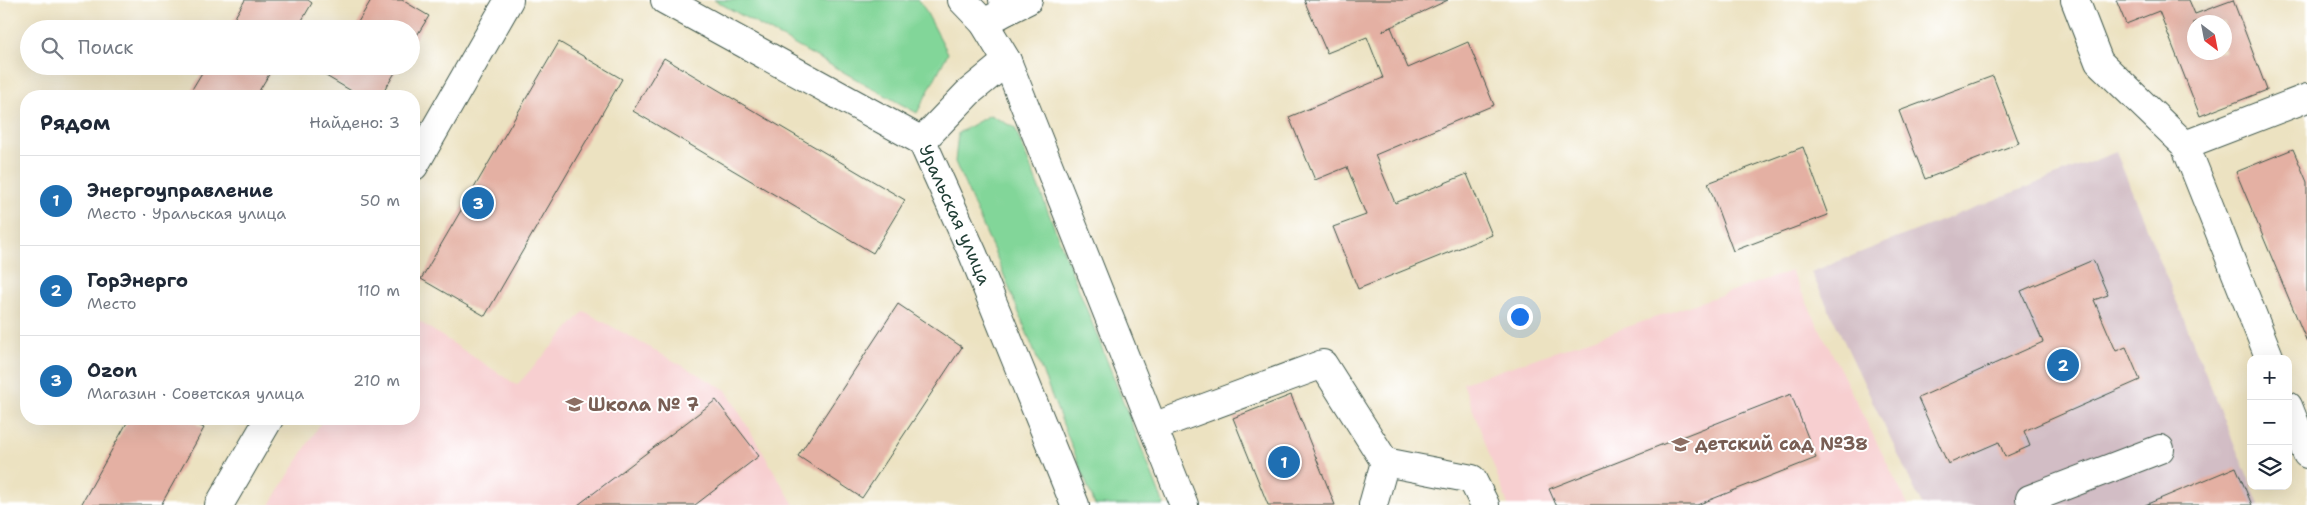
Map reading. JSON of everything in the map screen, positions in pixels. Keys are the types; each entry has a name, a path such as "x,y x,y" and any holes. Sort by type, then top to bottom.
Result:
{"street":[{"path":"420,156 509,0"},
{"name":"Уральская улица","path":"665,0 922,140 973,254 1074,505"},
{"path":"962,0 984,23 1008,61 1184,505"},
{"path":"2075,0 2100,62 2185,145 2268,355"},
{"path":"984,23 1013,3"},
{"path":"922,140 968,93 1008,61"},
{"path":"2185,145 2307,98"},
{"path":"1153,427 1323,364 1385,462 1472,479 1485,505"},
{"path":"2292,416 2307,454"},
{"path":"219,505 266,425"},
{"path":"2033,505 2030,499 2160,449"},
{"path":"1374,505 1385,462"}],"shaded area":[{"path":"2116,152 2247,475 2247,490 2253,490 2259,505 1922,505 1811,272"},
{"name":"детский сад №38","path":"1791,271 1908,505 1508,505 1463,383"},
{"name":"Школа № 7","path":"584,311 726,390 794,505 270,505 319,425 420,425 420,322 517,385"}],"green space":[{"path":"714,0 917,0 922,4 948,53 917,113"},
{"path":"990,115 1015,128 1164,505 1095,505 998,260 955,162 958,133"}],"building":[{"path":"245,0 308,0 312,3 302,20 233,20"},
{"path":"371,0 402,0 429,16 420,30 420,20 359,20"},
{"path":"1304,0 1448,0 1382,31 1391,27 1408,68 1468,42 1494,105 1375,155 1395,203 1467,174 1492,235 1358,289 1333,227 1366,215 1347,167 1315,180 1289,117 1383,78 1367,37 1327,53"},
{"path":"2116,0 2189,0 2195,14 2233,0 2267,90 2200,116 2159,11 2126,24"},
{"path":"559,42 622,79 485,316 421,279"},
{"path":"664,58 905,200 873,253 633,111"},
{"path":"201,75 269,75 260,90 192,90"},
{"path":"394,75 385,90 350,90 326,76"},
{"path":"1993,76 2019,143 1925,179 1899,111"},
{"path":"1803,147 1828,215 1733,251 1708,183"},
{"path":"2293,149 2307,182 2307,342 2236,172"},
{"path":"2093,260 2108,295 2094,300 2116,351 2126,347 2140,380 2024,431 2030,446 2005,457 1999,442 1948,464 1918,398 2043,342 2021,291"},
{"path":"898,304 962,347 862,498 798,456"},
{"path":"1791,394 1816,458 1697,505 1556,505 1549,489"},
{"path":"1291,395 1335,505 1268,505 1233,418"},
{"path":"716,400 759,456 695,505 578,505"},
{"path":"126,425 198,425 204,428 161,505 81,505"},
{"path":"2236,467 2252,505 2145,505"}],"place":[{"name":"Ozon","path":"478,203"},
{"name":"ГорЭнерго","path":"2063,365"},
{"name":"Школа № 7","path":"574,405"},
{"name":"детский сад №38","path":"1681,444"},
{"name":"Энергоуправление","path":"1284,462"}]}
